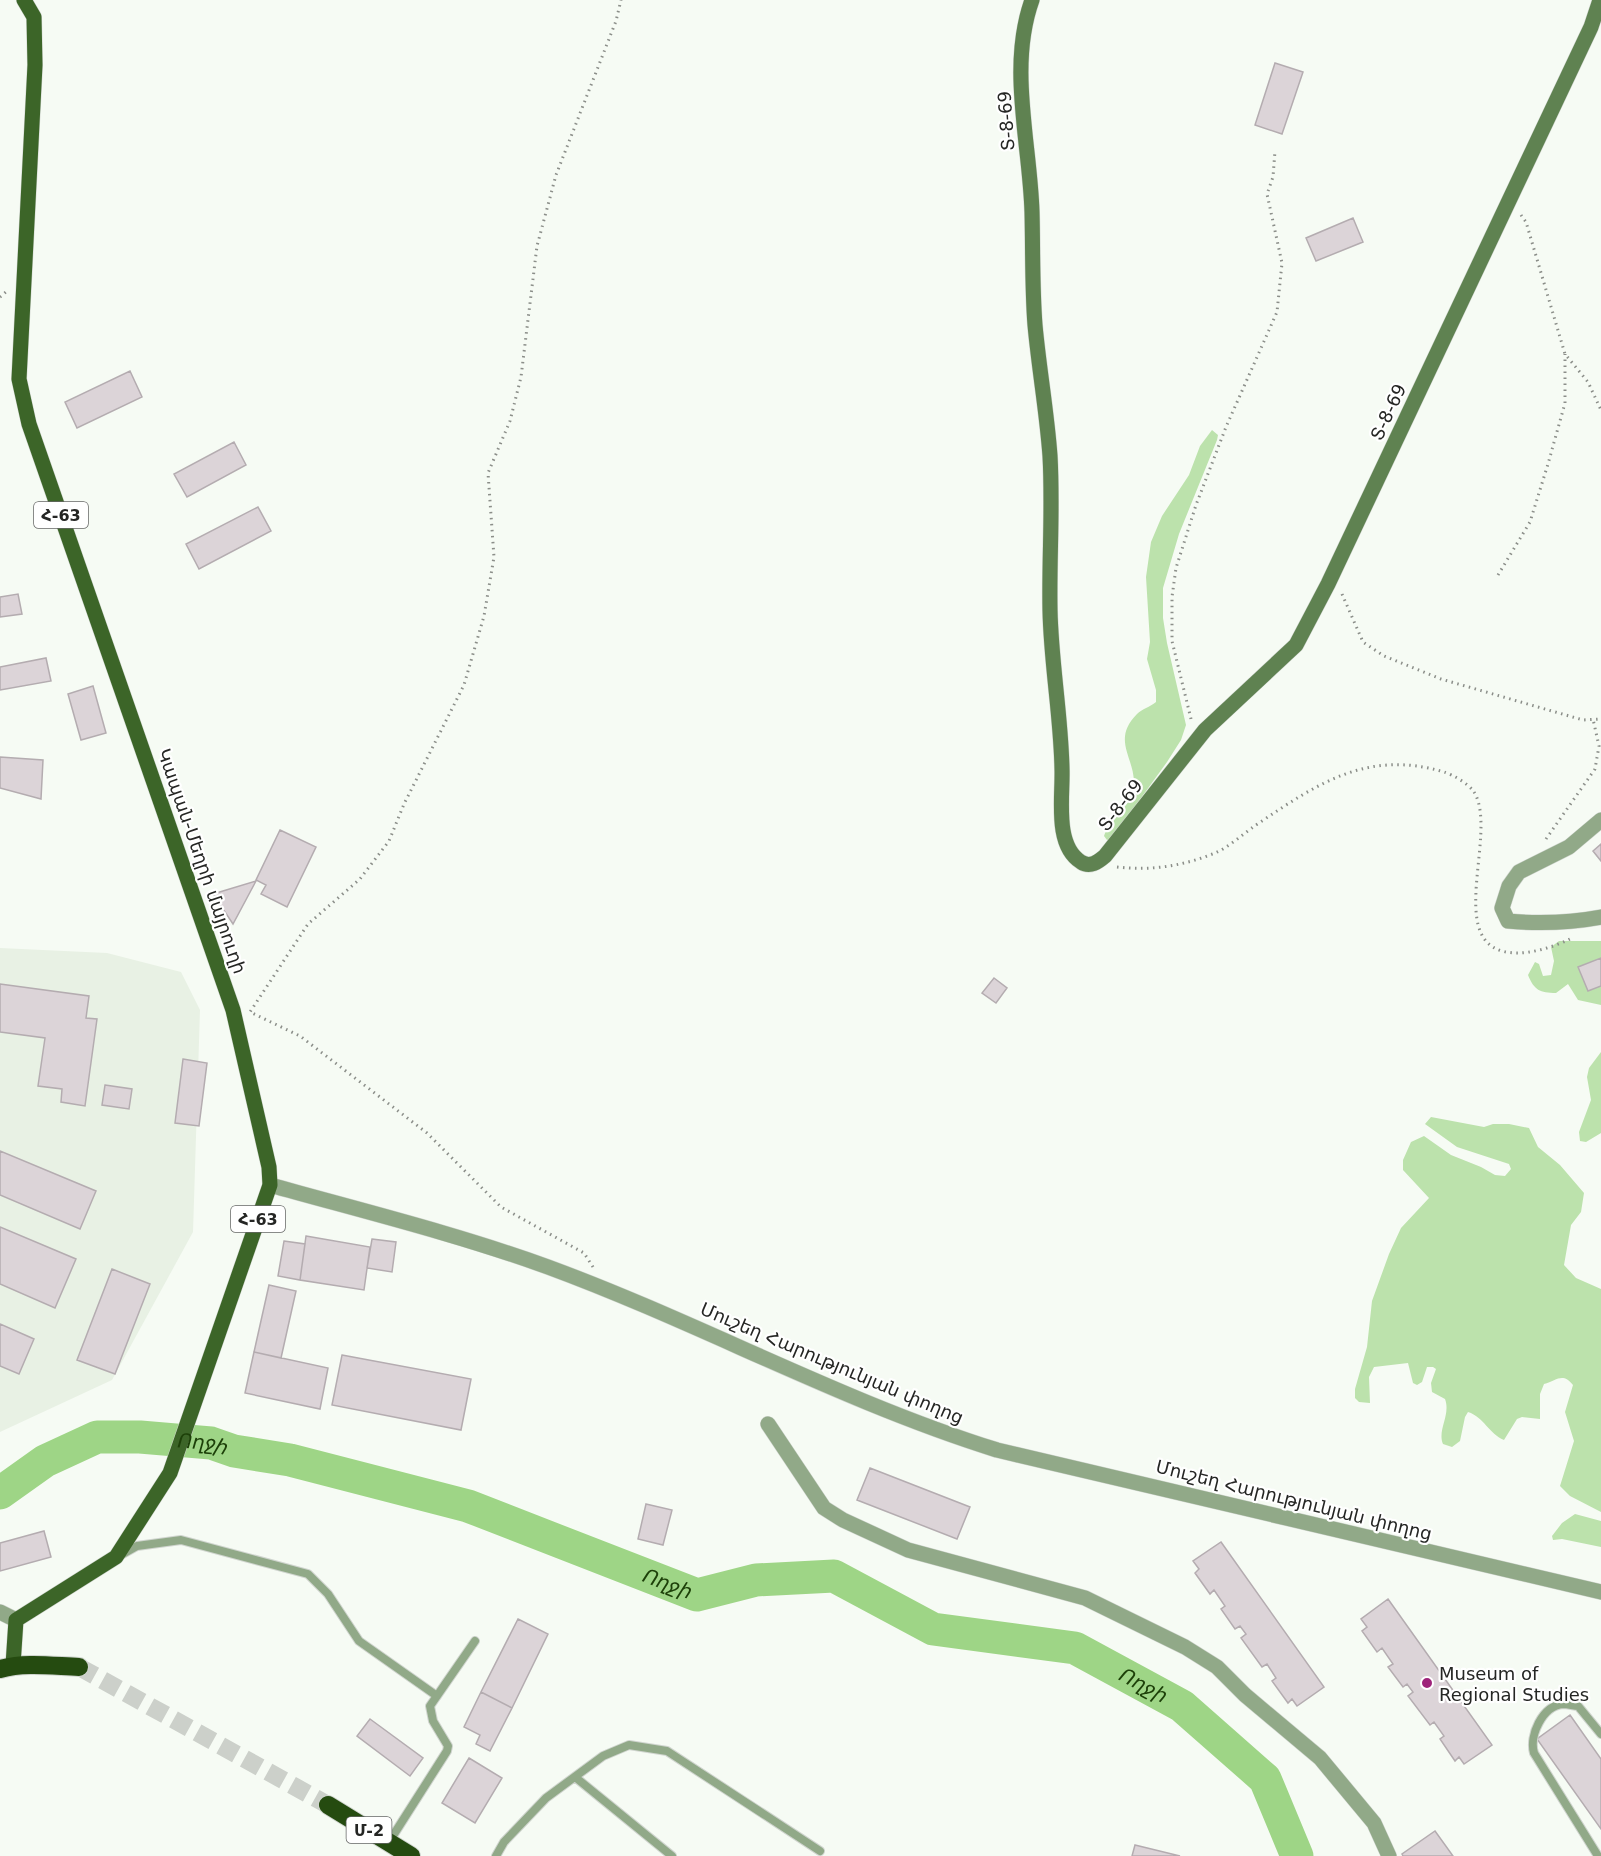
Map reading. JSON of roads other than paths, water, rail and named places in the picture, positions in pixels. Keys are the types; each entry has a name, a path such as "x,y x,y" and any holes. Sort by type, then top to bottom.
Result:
{"highway":[{"path":"7,1667 79,1667"},
{"name":"Մ-2","path":"328,1805 411,1856"}],"main road":[{"name":"Կապան-Մեղրի մայրուղի","path":"16,1620 116,1557 170,1473 270,1185 269,1167 233,1010 29,423 19,379 35,66 34,17 24,0"},
{"path":"7,1667 16,1620"}],"street":[{"name":"Տ-8-69","path":"1032,0 1022,54 1022,101 1032,212 1031,266 1035,326 1050,454 1053,524 1050,611 1062,762 1064,839 1070,854 1084,864 1096,864 1105,856 1195,742 1296,645 1334,572 1509,202 1591,27 1600,0"},
{"path":"1601,820 1569,847 1519,872 1509,886 1502,908 1508,921 1565,924 1601,917"},
{"name":"Մուշեղ Հարությունյան փողոց","path":"270,1185 457,1237 548,1267 878,1408 997,1450 1601,1592"},
{"path":"768,1424 824,1508 843,1520 908,1550 1085,1598 1185,1647 1217,1666 1245,1695 1320,1758 1374,1823 1389,1856"},
{"path":"0,1612 16,1620"}],"lane":[{"path":"116,1557 137,1546 181,1540 308,1574 328,1594 359,1641 437,1696"},
{"path":"389,1842 447,1751 448,1746 430,1713 430,1706 475,1641"},
{"path":"1598,1856 1534,1753 1531,1742 1534,1732 1548,1711 1562,1704 1578,1706 1601,1734"},
{"path":"496,1856 504,1842 546,1798 603,1756 629,1745 667,1751 820,1851"},
{"path":"574,1777 672,1856"}],"waterway":[{"name":"Ողջի","path":"0,1493 45,1461 97,1437 140,1437 211,1443 234,1451 290,1460 468,1506 697,1595 756,1580 834,1576 933,1629 1075,1648 1182,1706 1265,1779 1297,1856"}],"tunnel":[{"path":"79,1667 328,1805"}],"place":[{"name":"Museum of Regional Studies","path":"1427,1683"}]}
